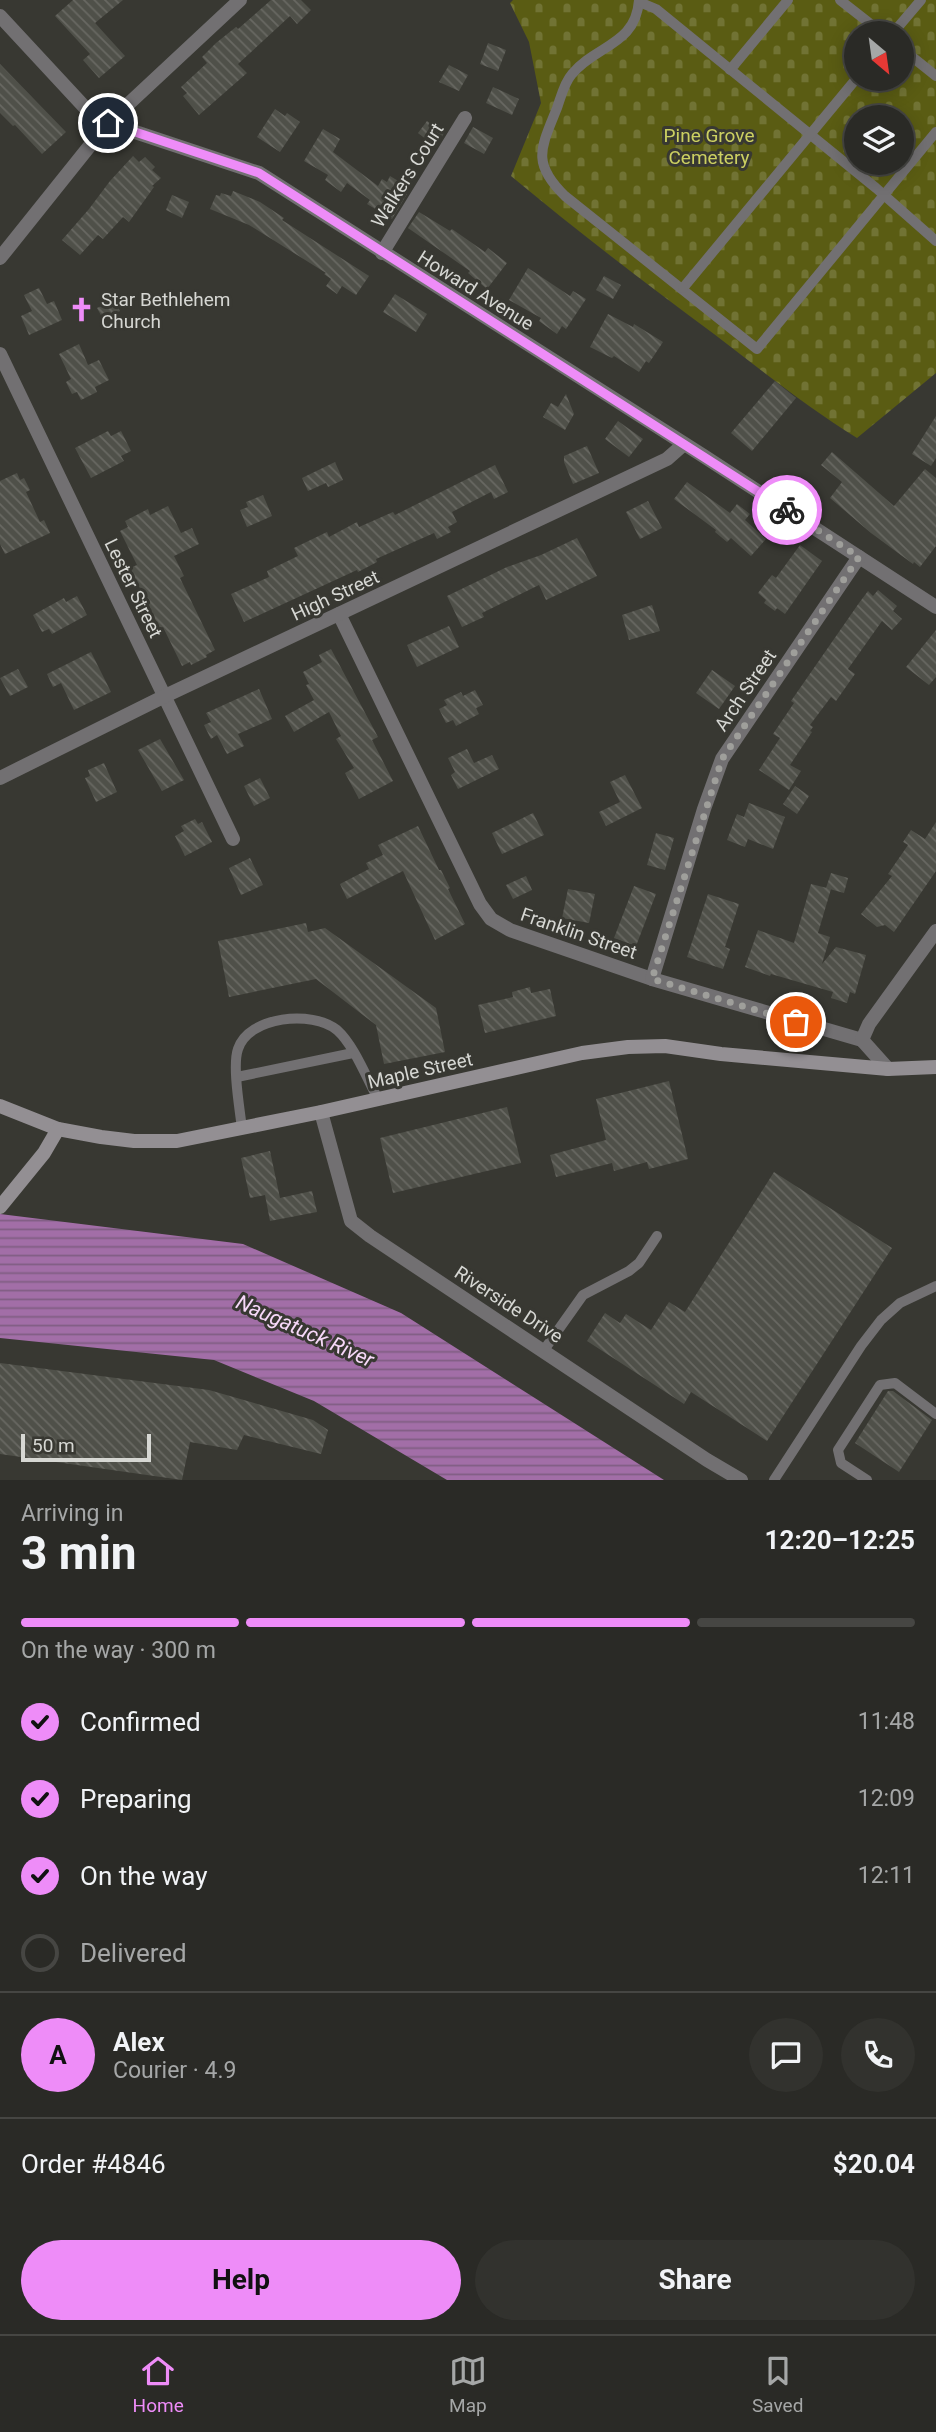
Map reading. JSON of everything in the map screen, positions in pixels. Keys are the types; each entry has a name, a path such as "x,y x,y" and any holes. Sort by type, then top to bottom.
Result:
{"main road":[{"name":"Maple Street","path":"58,1129 101,1138 177,1141 321,1112 582,1053 628,1047 665,1046 721,1054 888,1069"},
{"path":"888,1069 936,1068"},
{"path":"0,1106 58,1129 44,1153 0,1207"}],"street":[{"path":"0,258 108,123 240,0"},
{"name":"Howard Avenue","path":"0,16 90,113 108,123 259,173 859,557 934,602"},
{"name":"Walkers Court","path":"382,253 465,118"},
{"name":"Lester Street","path":"0,354 233,839"},
{"name":"High Street","path":"0,778 165,696 667,459 684,444"},
{"name":"Arch Street","path":"652,979 722,759 859,557"},
{"name":"Franklin Street","path":"339,614 485,912 510,930 652,979 862,1040"},
{"path":"888,1069 862,1040 869,1024 936,931"},
{"name":"Riverside Drive","path":"321,1112 351,1222 706,1460 741,1480"}],"lane":[{"path":"730,70 788,0"},
{"path":"841,0 868,21"},
{"path":"903,21 921,0"},
{"path":"936,132 884,196 757,349 565,196 547,176 541,156 541,146 572,74 621,38 636,18 639,1 656,9 884,196 936,241"},
{"path":"914,58 936,76"},
{"path":"682,288 846,91"},
{"path":"242,1129 237,1051 244,1037 268,1022 292,1018 325,1024 337,1031 353,1052 378,1099"},
{"path":"237,1077 353,1052"},
{"path":"544,1350 583,1295 629,1271 639,1263 657,1236"},
{"path":"774,1480 861,1346 881,1320 901,1303 936,1286"},
{"path":"867,1480 841,1463 838,1450 880,1385 895,1383 936,1414"}],"green space":[{"name":"Pine Grove Cemetery","path":"513,0 936,0 936,373 857,438 767,375 561,217 511,176 541,103 529,42 510,3"}],"water":[{"name":"Naugatuck River","path":"0,1214 243,1244 401,1313 664,1480 447,1480 314,1401 214,1360 0,1338"}],"building":[{"path":"73,0 123,0 95,23 125,56 99,78 83,60 90,54 55,16"},
{"path":"271,0 301,0 311,10 297,24 290,16 238,64 247,73 199,115 183,96 187,93 181,87 207,63 202,57 216,43 236,27 238,29"},
{"path":"488,43 506,50 498,71 480,64"},
{"path":"0,64 66,132 42,154 0,113"},
{"path":"449,65 468,75 459,91 439,82"},
{"path":"493,87 519,99 512,115 486,103"},
{"path":"275,109 300,122 280,152 257,137"},
{"path":"427,121 444,133 436,147 418,133"},
{"path":"473,127 493,138 484,154 464,143"},
{"path":"323,129 340,139 333,152 378,186 382,179 387,182 390,176 405,185 402,191 407,194 392,219 367,204 370,200 347,183 341,192 325,180 328,175 304,161"},
{"path":"133,156 139,162 145,157 155,167 152,170 161,178 152,186 154,187 129,222 123,217 103,239 98,235 80,255 62,240"},
{"path":"233,191 260,202 284,218 282,220 369,276 356,295 342,286 337,294 326,286 331,279 324,274 326,273 249,225 210,209 216,195 220,196 221,193 231,196"},
{"path":"172,195 189,202 182,218 166,210"},
{"path":"419,212 450,231 452,229 485,252 488,248 507,263 487,289 468,273 470,271 408,228"},
{"path":"528,268 570,296 573,291 586,299 566,329 562,326 557,334 539,321 541,318 509,300"},
{"path":"604,276 621,285 613,299 596,290"},
{"path":"39,288 47,304 54,301 62,320 29,335 21,316 32,311 24,295"},
{"path":"395,294 427,314 416,332 383,312"},
{"path":"114,300 120,311 103,319 97,308"},
{"path":"608,314 633,327 634,324 663,342 649,363 646,361 639,372 614,356 612,358 590,347"},
{"path":"79,344 88,365 99,360 109,380 95,387 97,392 81,400 77,392 72,394 66,382 71,379 59,354"},
{"path":"775,381 796,398 752,451 731,433"},
{"path":"566,394 574,414 565,430 543,417 551,403 558,407"},
{"path":"936,416 936,458 931,466 912,454"},
{"path":"618,421 643,439 629,457 605,439"},
{"path":"108,431 111,436 121,431 131,451 121,456 124,461 91,478 75,448"},
{"path":"587,446 599,473 573,484 564,456"},
{"path":"832,452 894,506 925,469 936,478 936,546 920,567 871,533 830,498 842,482 821,465"},
{"path":"335,462 343,480 328,487 326,483 308,491 302,478"},
{"path":"495,465 508,492 494,499 491,492 452,512 457,522 448,527 451,532 437,539 434,533 376,559 377,562 358,572 357,570 244,622 231,594 269,577 267,571 298,556 294,548 327,532 329,537 357,522 359,527 393,512 395,515"},
{"path":"17,473 20,480 24,478 30,490 26,492 40,522 44,520 50,533 5,554 0,544 0,481"},
{"path":"687,482 730,513 737,504 750,514 745,520 766,539 751,556 731,538 727,542 716,530 674,499"},
{"path":"263,495 272,516 247,527 240,510 248,507 246,502"},
{"path":"648,501 662,528 640,539 626,512"},
{"path":"168,506 181,533 192,528 199,544 174,556 184,576 180,578 215,650 191,665 190,662 182,666 163,627 160,629 130,568 137,565 120,531 128,527 125,521 148,509 150,515"},
{"path":"577,538 597,576 546,600 539,585 482,613 484,617 462,627 447,596"},
{"path":"800,545 822,561 785,614 764,603 766,600 758,593 772,575 776,578"},
{"path":"878,590 897,606 893,611 902,619 892,630 882,621 848,669 855,674 836,701 831,697 810,725 813,727 810,731 812,732 790,765 801,771 789,790 759,770 780,738 773,734 794,703 791,701 859,603 868,591 873,596"},
{"path":"77,596 87,615 52,634 49,629 42,632 33,615 64,598 66,602"},
{"path":"652,605 660,631 629,640 622,615"},
{"path":"449,626 459,647 417,667 407,645"},
{"path":"936,630 936,677 929,685 906,667"},
{"path":"331,649 378,737 372,740 393,781 359,799 345,773 354,768 336,739 341,736 329,712 294,732 285,716 314,700 303,672 322,662 319,655"},
{"path":"91,652 111,692 74,710 61,683 53,687 47,674"},
{"path":"18,669 28,687 10,696 0,678"},
{"path":"712,670 735,686 719,709 696,693"},
{"path":"259,689 272,719 238,734 244,746 227,754 217,735 211,739 204,725 211,722 206,713"},
{"path":"475,690 483,705 476,708 479,714 456,726 453,720 446,723 439,709 447,705 444,700 461,692 463,696"},
{"path":"160,739 184,780 162,791 138,750"},
{"path":"467,749 474,763 492,755 499,769 458,789 451,775 455,772 448,758"},
{"path":"104,763 117,792 96,802 85,778 90,776 88,770"},
{"path":"625,775 642,808 606,826 599,812 620,802 610,782"},
{"path":"260,778 270,798 254,806 244,786"},
{"path":"795,786 809,796 797,814 783,804"},
{"path":"749,803 785,817 773,849 748,839 745,847 727,840 737,814 744,817"},
{"path":"533,813 544,835 502,854 492,833"},
{"path":"195,819 198,824 202,822 212,842 185,856 175,836 184,831 181,826"},
{"path":"936,822 936,871 894,932 885,925 877,927 861,914 892,876 888,874 908,845 903,842 911,830 925,839"},
{"path":"418,826 465,924 435,940 403,871 347,899 340,884 369,869 366,863 383,855 378,845"},
{"path":"656,833 674,838 665,870 647,865"},
{"path":"250,858 263,885 241,895 229,868"},
{"path":"831,873 848,878 844,893 826,888"},
{"path":"526,876 532,890 513,899 506,885"},
{"path":"811,884 831,889 818,933 830,937 822,964 836,947 866,955 855,994 850,992 847,1003 831,998 833,992 745,967 758,930 794,943"},
{"path":"634,886 656,894 636,946 614,938"},
{"path":"568,889 595,894 589,923 562,918"},
{"path":"708,894 739,904 725,947 730,949 723,969 687,957"},
{"path":"306,923 308,932 325,928 436,1008 445,1052 384,1064 376,1025 316,979 229,997 218,941"},
{"path":"530,987 531,993 550,989 556,1016 485,1033 478,1005 513,997 512,992"},
{"path":"669,1081 688,1159 649,1169 647,1162 614,1171 612,1163 556,1177 550,1155 606,1140 596,1099"},
{"path":"507,1107 521,1163 393,1193 380,1138"},
{"path":"270,1151 280,1198 312,1191 317,1212 270,1221 265,1195 250,1198 241,1158"},
{"path":"774,1172 892,1248 767,1441 691,1392 684,1404 587,1341 605,1313 620,1323 626,1314 651,1330 669,1302 685,1312"},
{"path":"0,1363 209,1390 313,1420 328,1430 321,1454 244,1435 237,1450 190,1442 182,1480 0,1454"},
{"path":"888,1391 893,1391 932,1420 899,1472 855,1443"}],"way so far":[{"path":"787,510 859,557 722,759 652,979 796,1022"}],"place":[{"name":"Star Bethlehem Church","path":"81,310"}],"route":[{"path":"108,123 259,173 787,510"}]}
